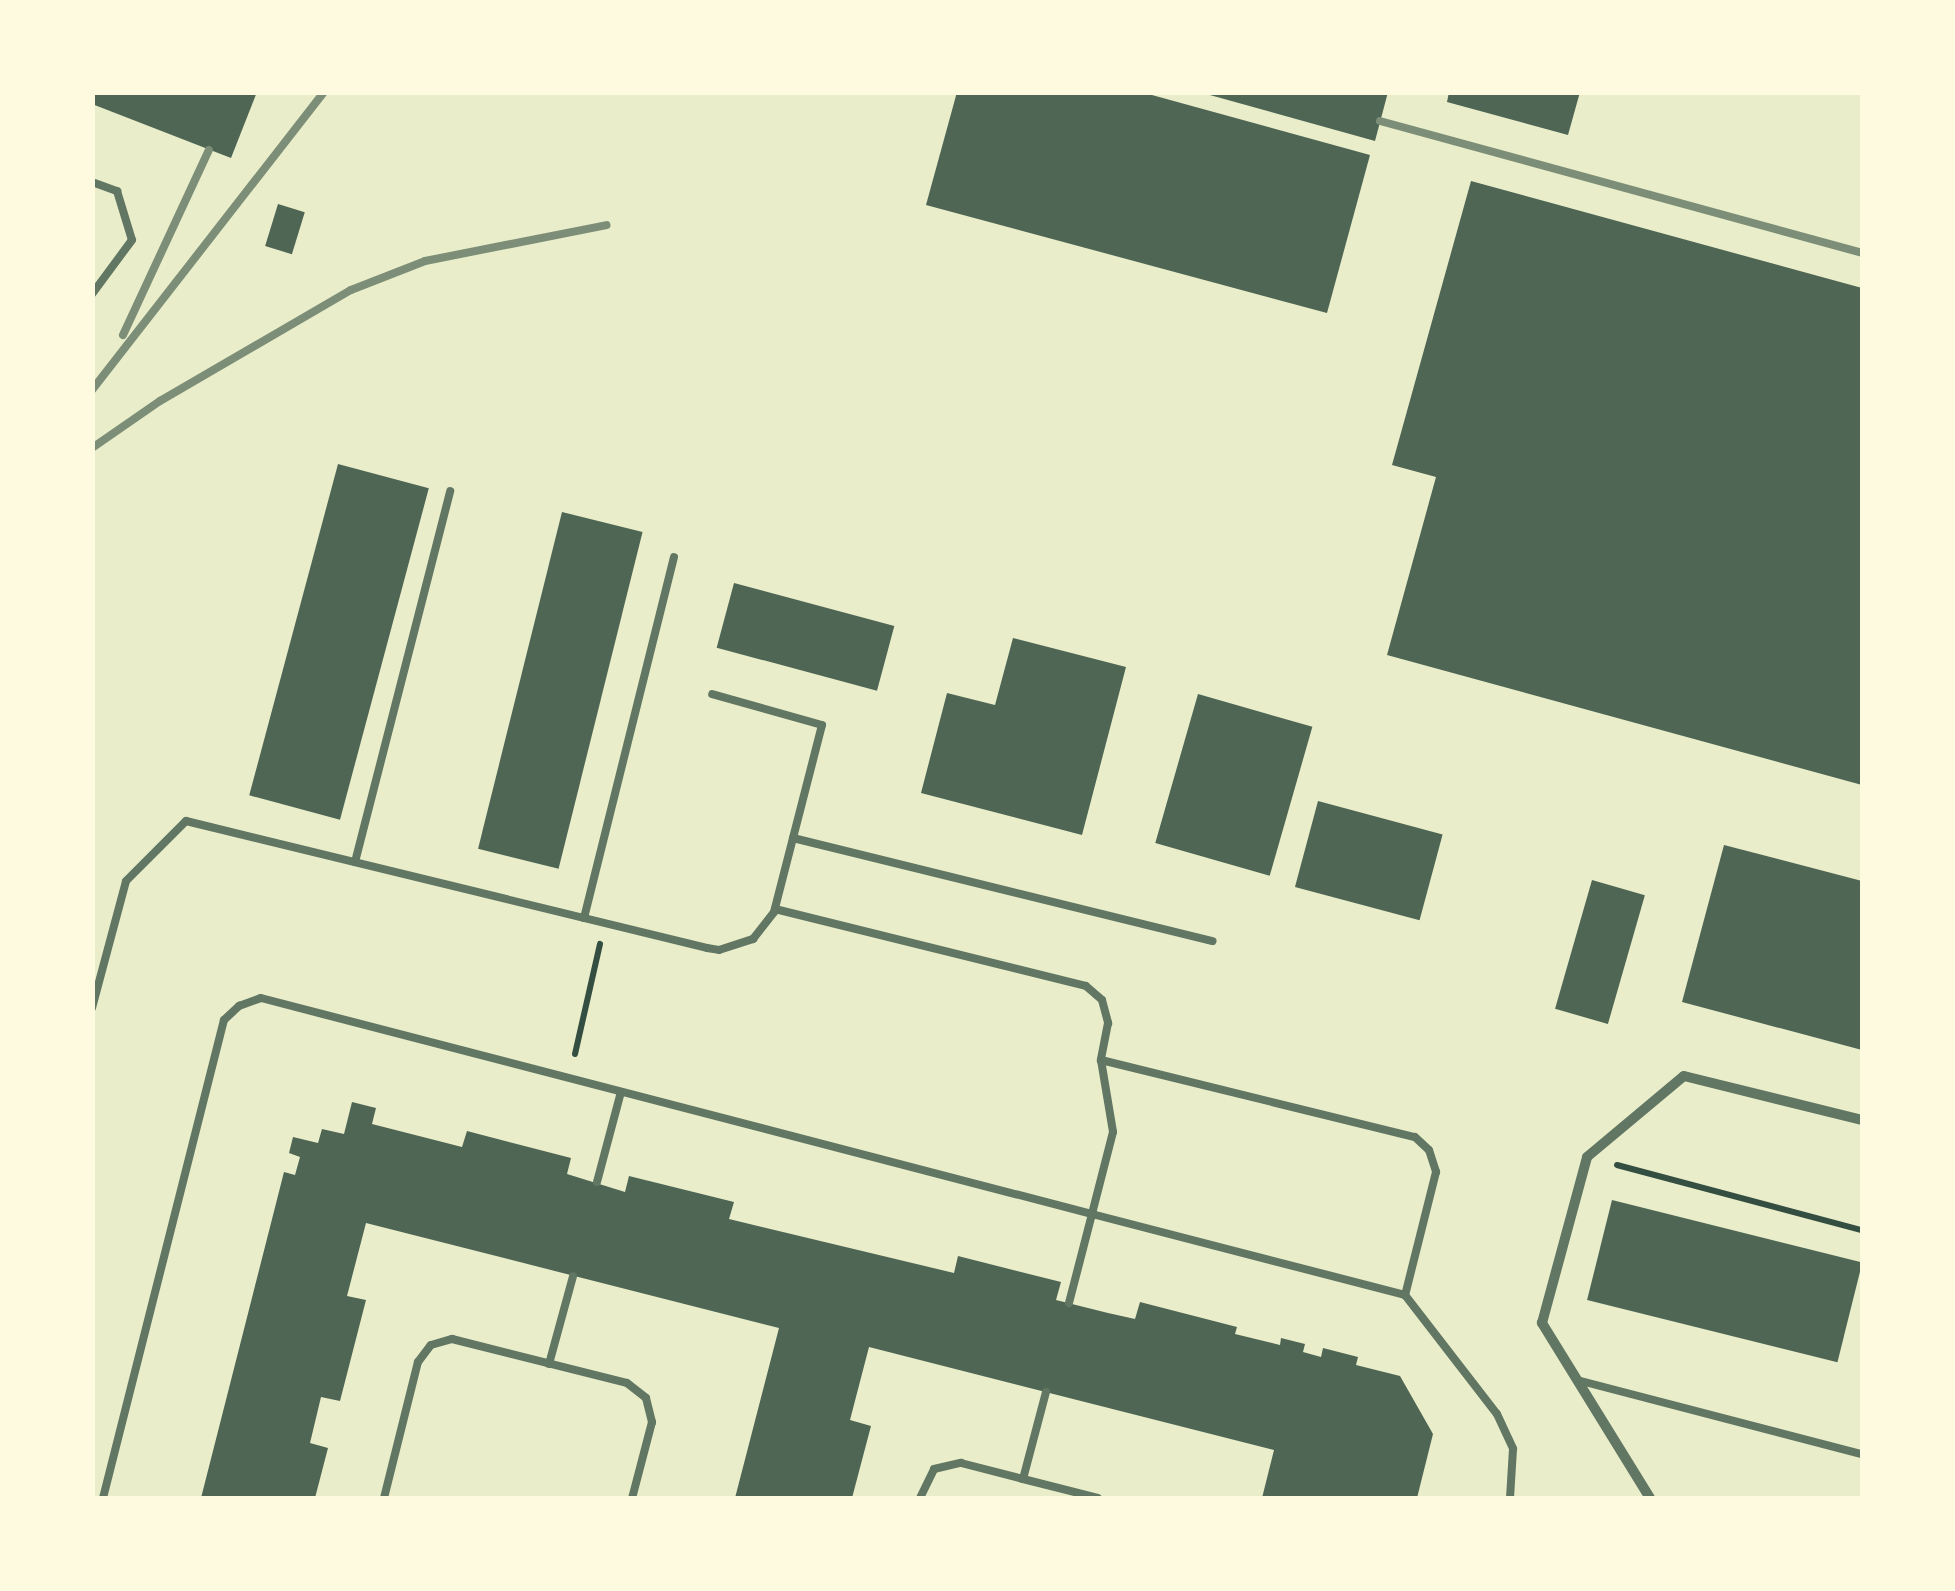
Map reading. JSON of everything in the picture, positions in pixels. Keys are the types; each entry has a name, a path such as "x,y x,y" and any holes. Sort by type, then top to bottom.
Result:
{"street":[{"path":"1650,1498 1542,1322 1587,1157 1684,1076 1862,1120"}],"lane":[{"path":"92,182 118,192 132,240 92,294"},
{"path":"355,862 450,491"},
{"path":"584,918 674,557"},
{"path":"92,1008 126,882 186,821 719,950 753,939 775,909 822,726 712,694"},
{"path":"793,838 1212,941"},
{"path":"775,909 1086,986 1102,1000 1108,1023 1101,1060 1113,1132 1069,1302"},
{"path":"104,1498 224,1020 239,1006 261,998 1405,1295 1497,1414 1513,1450 1510,1498"},
{"path":"1101,1060 1415,1137 1430,1150 1436,1172 1405,1295"},
{"path":"597,1182 621,1092"},
{"path":"549,1364 573,1276"},
{"path":"384,1498 418,1362 431,1344 452,1339 627,1383 646,1398 652,1422 632,1498"},
{"path":"1577,1380 1862,1454"},
{"path":"1023,1479 1046,1392"},
{"path":"920,1498 934,1469 961,1463 1098,1498"}],"path":[{"path":"570,1078 605,923"},
{"path":"1587,1157 1862,1230"}],"building":[{"path":"92,92 257,92 231,158 92,104"},
{"path":"957,92 1141,92 1370,155 1327,313 926,205"},
{"path":"1199,92 1388,92 1375,141"},
{"path":"1449,92 1580,92 1568,135 1447,102"},
{"path":"1471,181 1862,288 1862,785 1387,655 1436,477 1392,465"},
{"path":"278,204 305,212 292,254 265,246"},
{"path":"338,464 429,488 340,820 249,795"},
{"path":"562,512 643,532 559,869 478,849"},
{"path":"734,583 894,626 877,691 717,648"},
{"path":"1013,638 1126,667 1082,835 921,793 947,693 995,705"},
{"path":"1198,694 1312,727 1270,876 1155,843"},
{"path":"1318,801 1443,834 1420,920 1295,887"},
{"path":"1724,845 1862,881 1862,1050 1682,1002"},
{"path":"1592,880 1645,895 1608,1024 1555,1009"},
{"path":"352,1102 376,1108 372,1124 462,1147 467,1131 571,1158 567,1174 625,1192 629,1176 734,1202 729,1219 954,1273 958,1256 1061,1282 1056,1300 1135,1319 1140,1302 1237,1327 1235,1334 1280,1345 1281,1338 1305,1344 1303,1352 1321,1357 1323,1348 1358,1357 1356,1365 1400,1376 1433,1434 1417,1498 1262,1498 1274,1450 869,1347 850,1420 871,1426 852,1498 735,1498 779,1328 366,1223 347,1296 366,1300 340,1401 321,1397 310,1443 328,1448 315,1498 201,1498 284,1172 295,1175 300,1157 289,1153 293,1137 318,1143 322,1129 344,1134"},
{"path":"1612,1200 1862,1262 1837,1362 1587,1300"}],"railway":[{"path":"92,390 324,92"},
{"path":"1380,121 1859,252"},
{"path":"123,335 209,150"},
{"path":"92,448 160,401 351,290 425,261 606,225"}]}
